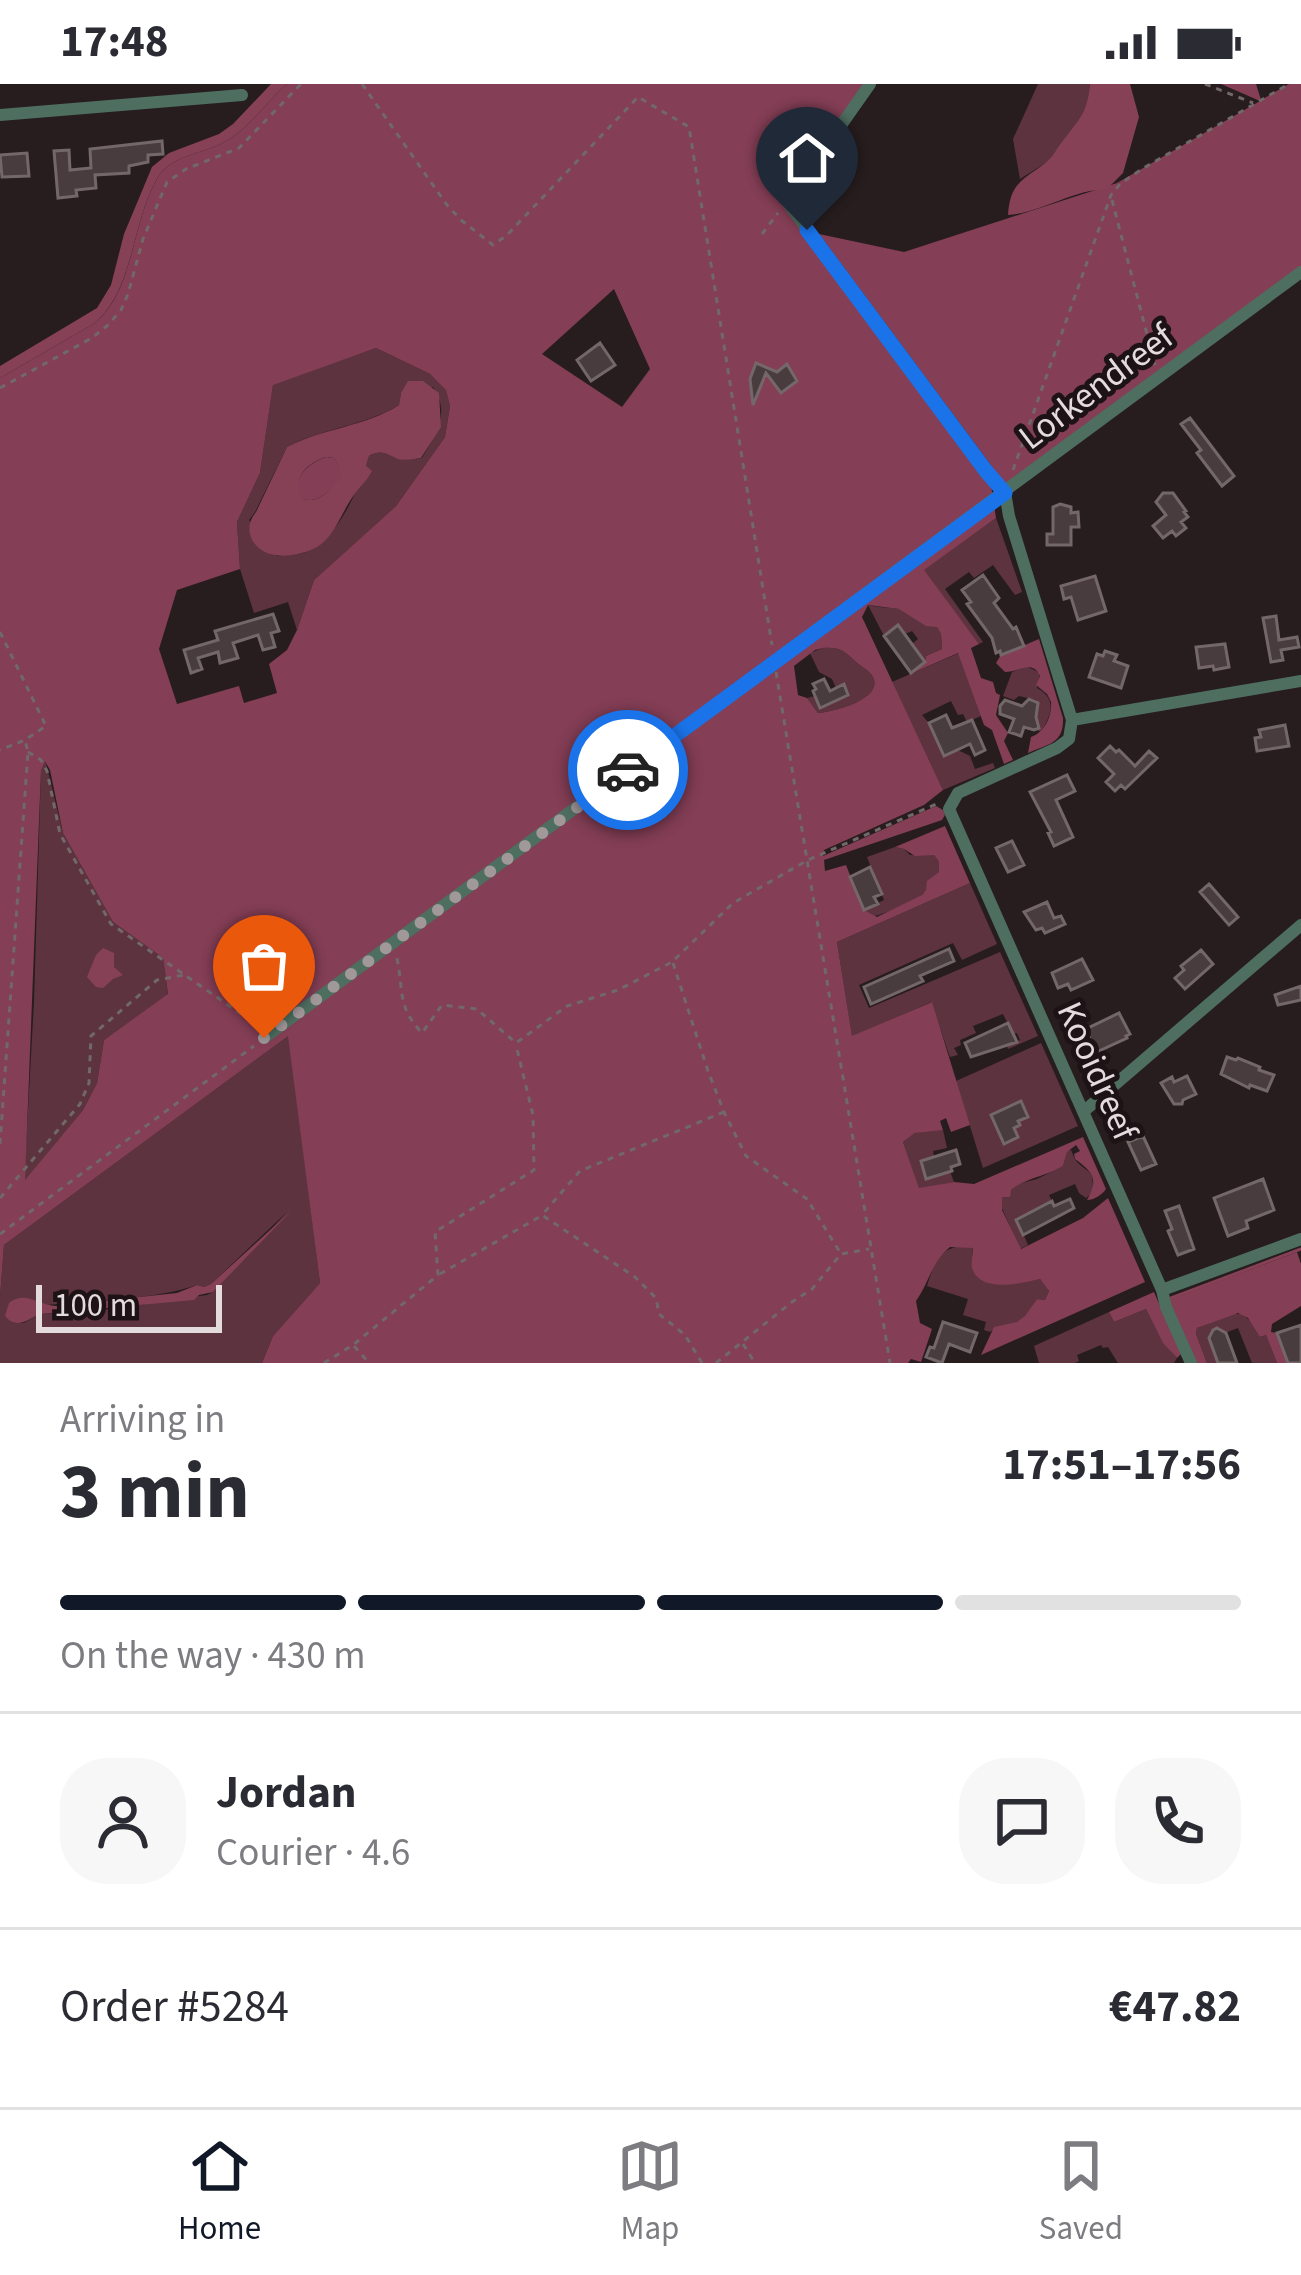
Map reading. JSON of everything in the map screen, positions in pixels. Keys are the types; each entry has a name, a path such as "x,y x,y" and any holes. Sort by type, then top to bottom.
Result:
{"street":[{"path":"870,84 787,202 1005,493 1072,719 1064,744 958,793 951,802"},
{"path":"0,115 242,95"},
{"name":"Lorkendreef","path":"264,1038 1301,272"},
{"path":"1072,719 1301,681"},
{"name":"Kooidreef","path":"951,802 952,819 1191,1363"},
{"path":"1083,1112 1301,925"},
{"path":"1162,1290 1301,1239"}],"path":[{"path":"0,388 108,325 122,310 142,239 167,182 185,169 239,148 301,84"},
{"path":"362,84 447,206 493,245 638,97 689,127 890,1363"},
{"path":"1204,84 1255,104"},
{"path":"1005,493 1111,195 1129,179 1289,84"},
{"path":"1111,195 1159,378"},
{"path":"762,234 787,202"},
{"path":"0,632 46,726 0,749"},
{"path":"0,1144 28,752 25,740"},
{"path":"0,1234 264,1038 259,1027 111,924 60,834 47,771 28,752"},
{"path":"516,1043 567,1006 618,990 672,962 733,904 808,860 936,803 951,802"},
{"path":"394,944 404,1014 422,1033 442,1004 477,1009 516,1043 533,1115 534,1170 435,1232 438,1275"},
{"path":"672,962 724,1112 746,1156 807,1199 841,1254"},
{"path":"0,1198 80,1104 89,1083 91,1036 157,980 186,974"},
{"path":"324,1363 438,1275 542,1215 580,1171 724,1112"},
{"path":"542,1215 634,1277 656,1298 659,1313 685,1335 702,1363"},
{"path":"716,1363 812,1289 841,1254 871,1249"},
{"path":"742,1342 755,1363"},
{"path":"352,1345 369,1363"}],"shaded area":[{"path":"271,84 287,84 233,137 171,164 158,177 108,309 95,323 0,378 0,366 97,308 111,285 124,234 152,167 169,153 219,134"},
{"path":"287,84 866,84 783,202 991,485 996,518 924,570 979,644 971,648 981,678 993,682 1000,695 996,715 1008,733 1004,741 1013,760 1004,764 958,653 908,675 926,656 942,649 937,627 926,626 899,609 868,605 862,617 943,790 924,805 824,850 823,856 936,806 945,815 942,820 824,860 825,871 846,865 864,910 877,917 922,895 927,881 939,872 934,855 915,856 895,847 945,826 970,883 837,942 852,1036 932,1002 970,1125 951,1132 946,1118 940,1121 943,1130 915,1133 903,1142 919,1188 974,1184 1083,1137 1106,1189 1102,1193 1087,1200 1093,1181 1075,1159 1080,1151 1076,1145 1067,1152 1063,1166 1017,1186 1010,1197 1002,1197 1002,1210 1021,1249 1083,1218 1108,1198 1145,1282 981,1355 994,1327 1017,1322 1037,1299 1045,1300 1049,1291 1040,1279 1002,1285 983,1281 972,1268 973,1248 950,1247 916,1301 920,1323 932,1329 921,1362 262,1363 273,1336 320,1283 288,1036 4,1245 0,1297 0,378 95,323 118,292 158,177 179,159 233,137","holes":["614,289 650,369 622,407 542,354","376,348 430,374 446,390 450,406 445,437 396,506 314,580 287,650 269,664 277,693 244,703 239,686 177,704 159,649 177,590 240,569 237,522 260,473 273,385","815,650 845,652 871,674 872,690 857,702 818,713 807,698 798,695 794,666","45,761 63,833 113,922 163,958 168,994 104,1040 97,1083 83,1110 25,1180"]},
{"path":"1038,84 1090,84 1088,102 1080,122 1047,162 1020,179 1013,139"},
{"path":"1090,84 1130,84 1139,117 1123,173 1107,189 1008,215 1018,184 1049,160 1081,116"},
{"path":"1221,84 1256,84 1261,100 1289,84 1301,84 1301,268 1003,488 999,476 819,234 904,252 1117,183 1260,101"},
{"path":"376,348 430,374 446,389 450,406 445,437 396,506 314,580 297,630 288,602 254,613 240,569 237,522 260,473 273,384","holes":["433,387 440,424 422,458 369,456 354,496 328,536 306,552 277,556 249,520 287,447 386,412 399,405 401,393"]},
{"path":"408,381 423,381 439,393 441,427 421,458 369,456 370,475 321,545 279,556 255,545 250,525 287,447 386,412 399,405","holes":["334,458 340,479 319,498 302,499 303,472 319,460"]},
{"path":"326,457 334,458 341,479 319,498 301,499 303,473"},
{"path":"996,518 1022,592 1015,595 993,565 974,578 969,572 945,589 983,642 979,644 923,570"},
{"path":"868,605 900,609 937,626 942,649 926,656 925,662 912,644 918,639 912,631 905,634 898,625 884,636"},
{"path":"1039,639 1063,727 1053,742 1028,753 1031,737 1047,723 1051,702 1036,685 1040,676 1033,668 1005,672 996,663 1001,655"},
{"path":"823,648 845,652 875,683 857,702 818,713 807,698 815,696 821,707 848,694 844,685 836,688 832,679 819,672 810,653"},
{"path":"959,653 981,716 967,722 951,701 922,715 944,756 958,750 970,756 975,769 993,763 995,768 943,790 892,682"},
{"path":"1026,666 1040,673 1037,688 1050,702 1041,732 1035,719 1036,700 1003,696 1012,672"},
{"path":"45,759 63,833 113,922 163,958 168,995 104,1040 97,1083 83,1110 24,1182 41,771"},
{"path":"895,847 910,855 934,855 939,872 917,898 872,916 864,910 884,900 867,857"},
{"path":"970,883 997,944 962,960 953,943 859,985 869,1008 1000,952 1038,1036 1008,1049 1020,1040 1003,1014 973,1026 976,1033 960,1040 961,1045 954,1048 958,1055 950,1057 931,1002 852,1037 837,942"},
{"path":"103,948 114,953 114,967 123,975 103,988 87,977"},
{"path":"289,1035 320,1283 273,1336 262,1363 0,1363 4,1245","holes":["287,1212 213,1292 111,1309 40,1314 13,1323 47,1305 204,1287"]},
{"path":"1041,1043 1078,1126 983,1168 956,1081"},
{"path":"943,1130 947,1148 933,1151 934,1157 922,1161 926,1178 950,1171 954,1182 919,1189 903,1142"},
{"path":"1071,1150 1092,1175 1093,1192 1086,1198 1075,1184 1049,1195 1052,1201 1017,1219 1028,1245 1020,1249 1001,1206 1002,1197 1018,1184 1063,1166"},
{"path":"291,1211 213,1292 194,1300 40,1314 18,1323 5,1316 9,1303 21,1298 56,1306 204,1287"},
{"path":"973,1247 972,1256 1021,1283 1040,1279 1049,1291 1045,1300 1037,1299 1017,1322 984,1330 986,1322 963,1315 968,1299 927,1286 942,1254"},
{"path":"1297,1252 1301,1306 1272,1324 1271,1332 1277,1333 1288,1363 1277,1363 1266,1335 1260,1337 1248,1318 1238,1313 1197,1328 1207,1363 1197,1363 1169,1300"},
{"path":"1154,1292 1181,1354 1177,1358 1163,1343 1146,1309 1114,1322 1109,1312"},
{"path":"1146,1309 1177,1358 1174,1363 1118,1363 1108,1347 1101,1345 1077,1355 1075,1363 1039,1363 1034,1346 1109,1312 1114,1322"},
{"path":"1242,1314 1260,1337 1266,1335 1277,1363 1252,1363 1238,1328 1222,1334 1218,1328 1211,1333 1218,1363 1207,1363 1197,1328"}],"building":[{"path":"162,141 163,154 148,155 148,162 129,166 129,173 95,175 96,188 58,198 54,151 69,150 70,170 91,168 90,149"},
{"path":"27,153 29,176 2,177 0,155"},
{"path":"600,343 615,365 591,381 577,360"},
{"path":"756,363 777,372 787,364 797,381 781,393 766,373 753,405 750,379"},
{"path":"1190,418 1234,476 1222,486 1181,424"},
{"path":"1163,493 1173,493 1188,517 1181,522 1186,528 1163,538 1153,526 1166,515 1156,502"},
{"path":"1053,507 1071,507 1071,513 1078,512 1079,527 1071,527 1071,545 1047,545 1047,534 1053,534"},
{"path":"983,575 999,598 994,603 1016,627 1024,646 1001,655 962,590"},
{"path":"1095,576 1106,611 1078,620 1071,597 1064,599 1061,586"},
{"path":"273,614 279,631 271,633 275,647 263,650 258,635 233,643 238,658 220,663 218,652 198,658 202,669 191,673 184,650 218,640 215,631"},
{"path":"1276,616 1279,640 1297,637 1299,647 1281,650 1283,660 1271,662 1263,618"},
{"path":"898,625 925,662 911,673 884,636"},
{"path":"1225,644 1229,667 1199,668 1196,647"},
{"path":"1105,651 1128,666 1121,688 1089,677 1097,654 1103,656"},
{"path":"824,679 830,691 844,684 848,695 820,708 813,684"},
{"path":"1029,699 1038,703 1039,728 1024,727 1021,736 1009,732 1014,719 1000,714 1000,706 1005,700 1022,706"},
{"path":"946,715 952,728 972,720 985,750 975,755 970,744 944,756 929,723"},
{"path":"1285,725 1289,746 1257,751 1259,730"},
{"path":"1110,746 1135,766 1149,751 1157,758 1125,789 1121,785 1115,791 1106,782 1114,774 1098,758"},
{"path":"1067,775 1075,791 1056,800 1073,837 1054,846 1030,792"},
{"path":"1012,841 1024,865 1008,872 996,848"},
{"path":"870,867 882,894 874,897 878,904 864,910 850,877"},
{"path":"1209,884 1238,917 1229,925 1200,892"},
{"path":"1047,902 1054,918 1061,916 1065,924 1045,933 1042,928 1036,930 1024,912"},
{"path":"949,949 954,961 871,1004 864,987"},
{"path":"1201,950 1213,964 1185,989 1175,978 1184,970 1181,966"},
{"path":"1082,959 1093,980 1071,990 1068,984 1058,988 1052,973"},
{"path":"1301,986 1301,1000 1278,1005 1275,995"},
{"path":"1119,1013 1130,1034 1088,1056 1083,1045 1091,1042 1086,1029"},
{"path":"1008,1023 1017,1042 971,1057 965,1043"},
{"path":"1227,1057 1274,1075 1267,1091 1221,1074"},
{"path":"1187,1076 1196,1094 1174,1104 1161,1083"},
{"path":"1021,1101 1028,1117 1014,1128 1018,1137 1004,1144 991,1115"},
{"path":"1143,1136 1156,1164 1141,1170 1128,1142"},
{"path":"956,1150 960,1164 926,1179 921,1161"},
{"path":"1263,1179 1274,1210 1246,1221 1248,1228 1228,1236 1214,1198"},
{"path":"1070,1199 1074,1208 1023,1235 1016,1220 1052,1201 1054,1206"},
{"path":"1179,1206 1194,1249 1178,1255 1165,1211"},
{"path":"943,1322 977,1333 970,1352 949,1344 942,1363 926,1357"},
{"path":"1301,1325 1301,1363 1288,1363 1277,1333"},
{"path":"1217,1328 1226,1333 1237,1363 1218,1363 1209,1338"}],"waterway":[{"path":"1171,1298 1301,1249"}],"way so far":[{"path":"264,1038 628,770"}],"route":[{"path":"628,770 1005,493 807,230"}]}
